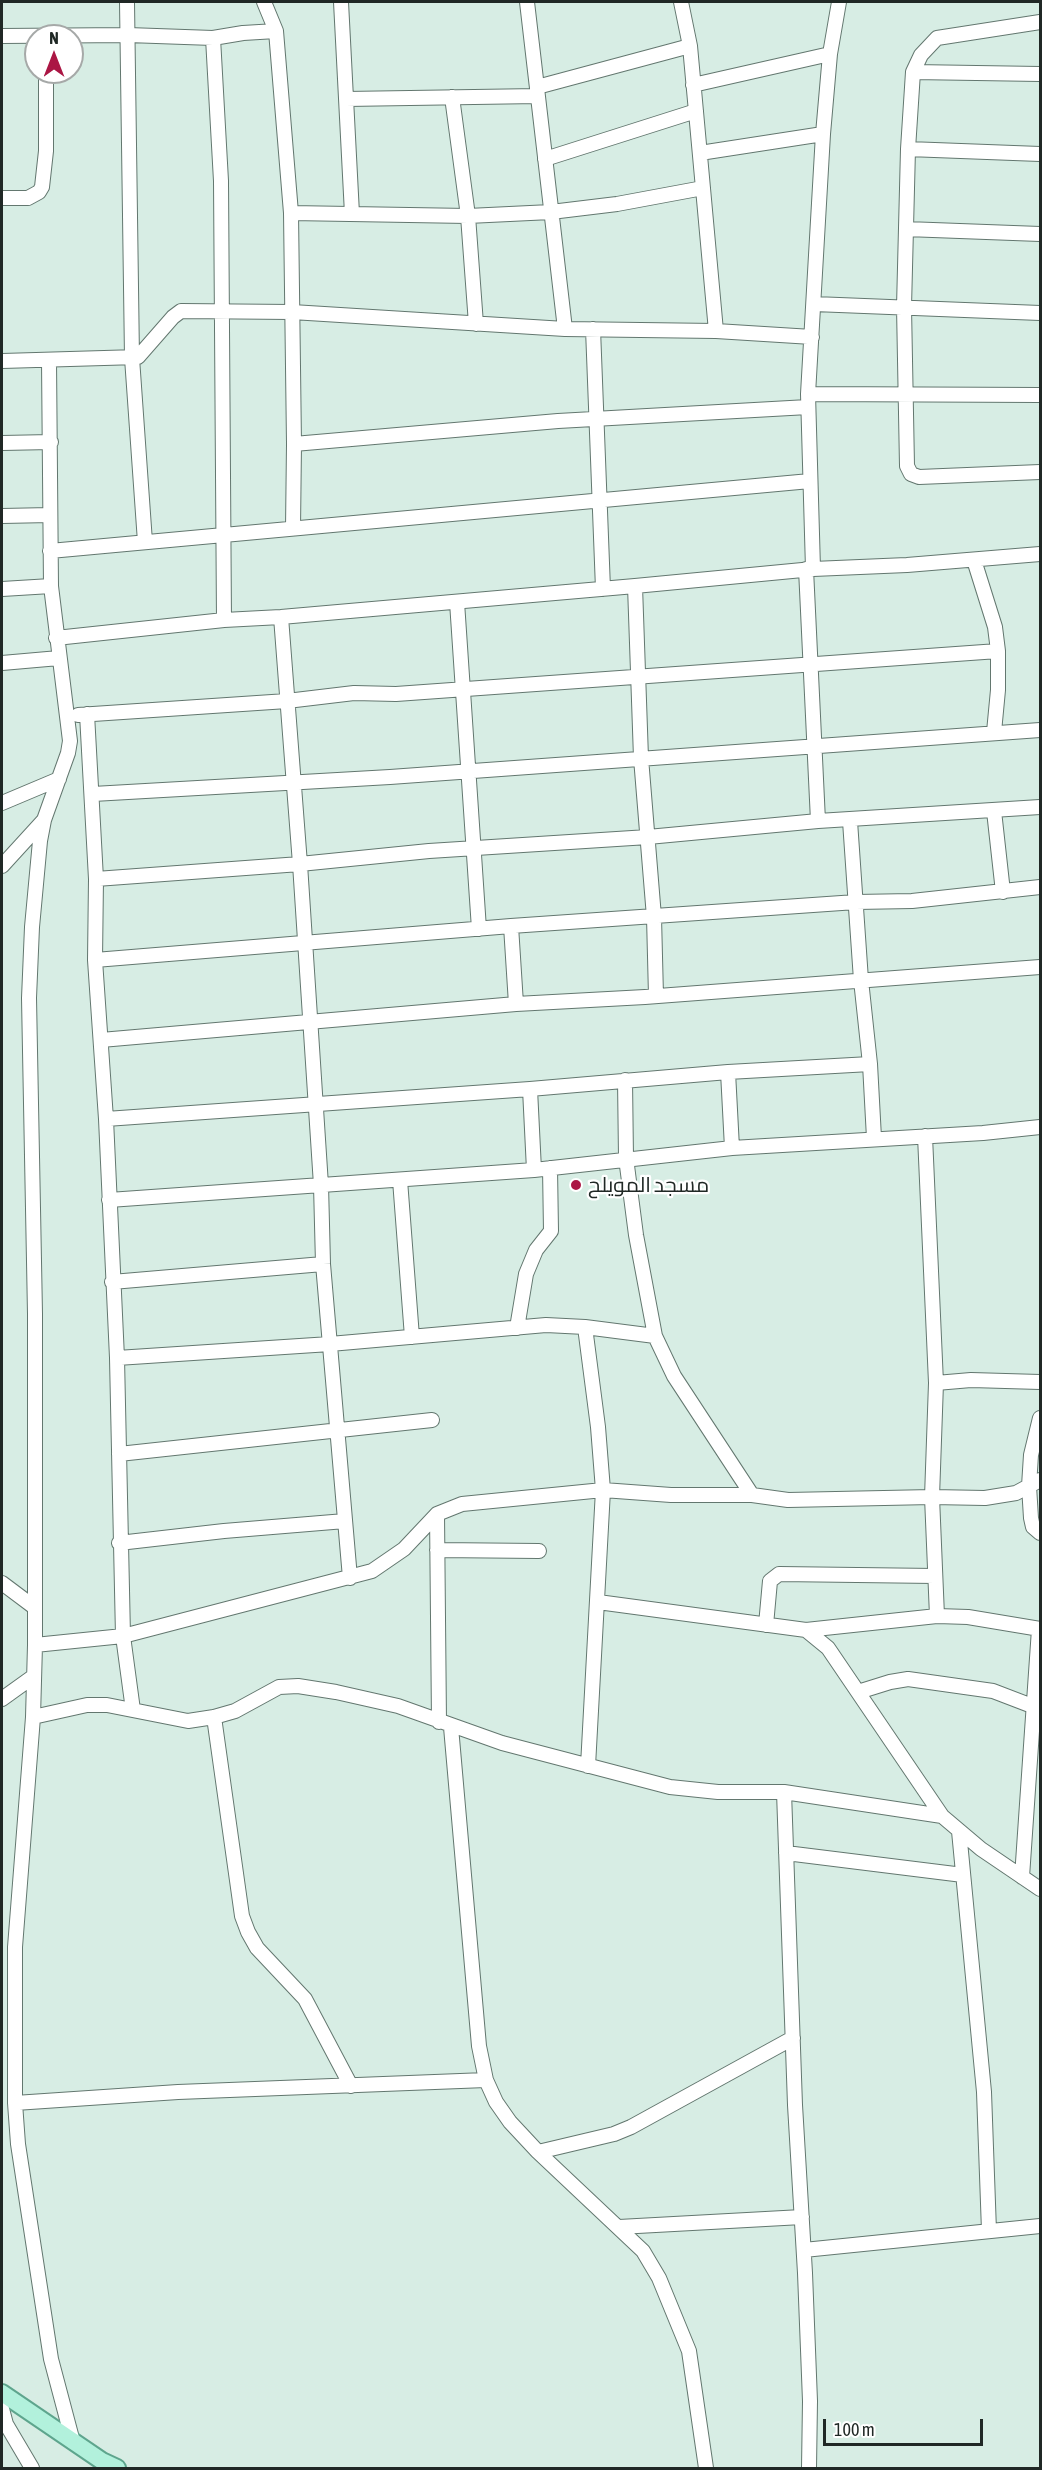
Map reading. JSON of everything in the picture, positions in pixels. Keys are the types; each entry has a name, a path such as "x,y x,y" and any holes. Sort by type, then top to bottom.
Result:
{"main road":[{"path":"2,2393 117,2469"}],"street":[{"path":"127,2 132,358 145,542"},
{"path":"264,2 276,31 291,213 293,528"},
{"path":"341,2 352,214"},
{"path":"527,2 565,329"},
{"path":"681,2 690,46 716,331"},
{"path":"818,821 811,666 808,400 823,134 830,54 839,2"},
{"path":"1041,22 937,38 921,55 913,72 908,148 904,307 908,466 911,474 919,477 1041,472"},
{"path":"84,36 213,38 276,31"},
{"path":"2,36 24,36"},
{"path":"213,38 219,122 223,312 224,620"},
{"path":"346,99 452,98 537,92 690,46"},
{"path":"693,85 830,54"},
{"path":"913,72 1041,74"},
{"path":"2,198 28,198 39,192 42,187 46,151 46,84"},
{"path":"452,98 468,216 476,324"},
{"path":"545,159 696,111"},
{"path":"700,153 823,134"},
{"path":"908,148 1041,154"},
{"path":"291,213 468,216 551,212 617,204 703,188"},
{"path":"906,229 1041,234"},
{"path":"814,304 1041,314"},
{"path":"2,361 132,358 142,354 177,313 292,312 565,329 716,331 812,337"},
{"path":"593,329 603,589"},
{"path":"49,361 51,586 70,741 44,819 32,927 29,998 35,1314 35,1645 33,1717 8,1945 18,2144 51,2359 73,2442"},
{"path":"294,444 808,400 906,394 1041,395"},
{"path":"2,442 51,442"},
{"path":"50,551 810,481"},
{"path":"2,516 50,515"},
{"path":"57,638 224,620 457,602 810,569 907,565 1041,554"},
{"path":"974,560 995,627 998,651 999,690 994,732"},
{"path":"2,590 51,586"},
{"path":"635,586 641,758 654,917 657,996"},
{"path":"457,602 479,929"},
{"path":"281,617 295,782 321,1185 323,1264 350,1578"},
{"path":"68,716 287,701 354,693 391,694 998,651"},
{"path":"2,663 59,658"},
{"path":"87,714 96,879 95,960 106,1119 117,1358 119,1543 123,1636 133,1710"},
{"path":"93,794 1041,730"},
{"path":"2,803 59,779"},
{"path":"96,879 300,864 474,847 648,837 818,821 850,821 1041,807"},
{"path":"994,811 1003,892"},
{"path":"2,866 44,819"},
{"path":"850,821 874,1138"},
{"path":"95,960 511,926 856,902 912,901 1041,887"},
{"path":"511,926 516,1004"},
{"path":"101,1040 516,1004 958,975 1041,967"},
{"path":"106,1119 530,1089 728,1072 870,1064"},
{"path":"728,1072 732,1148"},
{"path":"625,1080 626,1158 636,1235 655,1336 674,1376 752,1495"},
{"path":"530,1089 534,1170"},
{"path":"109,1200 534,1170 732,1148 983,1133 1041,1127"},
{"path":"925,1136 936,1383 932,1497 937,1616"},
{"path":"517,1328 526,1274 536,1250 550,1231 550,1168"},
{"path":"400,1180 412,1337"},
{"path":"112,1282 323,1264"},
{"path":"117,1358 330,1344 546,1325 585,1327 655,1336"},
{"path":"585,1327 598,1427 603,1491 588,1766"},
{"path":"936,1383 970,1380 1041,1382"},
{"path":"1041,1418 1031,1455 1035,1483 1031,1518 1033,1527 1041,1533"},
{"path":"119,1454 432,1420"},
{"path":"35,1645 123,1636 372,1572 390,1561 437,1514 462,1504 603,1491 671,1495 752,1495 788,1500 985,1498 1005,1496 1035,1483"},
{"path":"437,1514 445,1725 478,2046 486,2080 496,2102 510,2122 538,2152 643,2251 659,2278 689,2351 706,2469"},
{"path":"119,1543 345,1521"},
{"path":"438,1550 539,1551"},
{"path":"766,1625 770,1581 779,1574 935,1576"},
{"path":"2,1583 34,1607"},
{"path":"598,1602 806,1630 937,1616 968,1617 1040,1629 1038,1708 1022,1877"},
{"path":"806,1630 828,1647 942,1816 981,1849 1039,1891"},
{"path":"2,1699 34,1676"},
{"path":"858,1692 908,1679 993,1691 1038,1708"},
{"path":"33,1717 87,1705 107,1705 188,1721 235,1711 279,1687 298,1686 398,1706 445,1725 670,1787 718,1792 784,1792 942,1816"},
{"path":"214,1717 242,1916 257,1948 305,1999 351,2086"},
{"path":"784,1792 810,2401 809,2469"},
{"path":"959,1831 984,2092 989,2231"},
{"path":"786,1853 963,1875"},
{"path":"538,2152 614,2134 631,2127 793,2038"},
{"path":"15,2103 178,2092 486,2080"},
{"path":"619,2227 802,2217"},
{"path":"804,2250 1041,2226"},
{"path":"2,2409 6,2424 32,2469"}],"place":[{"name":"مسجد المويلح","path":"576,1185"}]}
